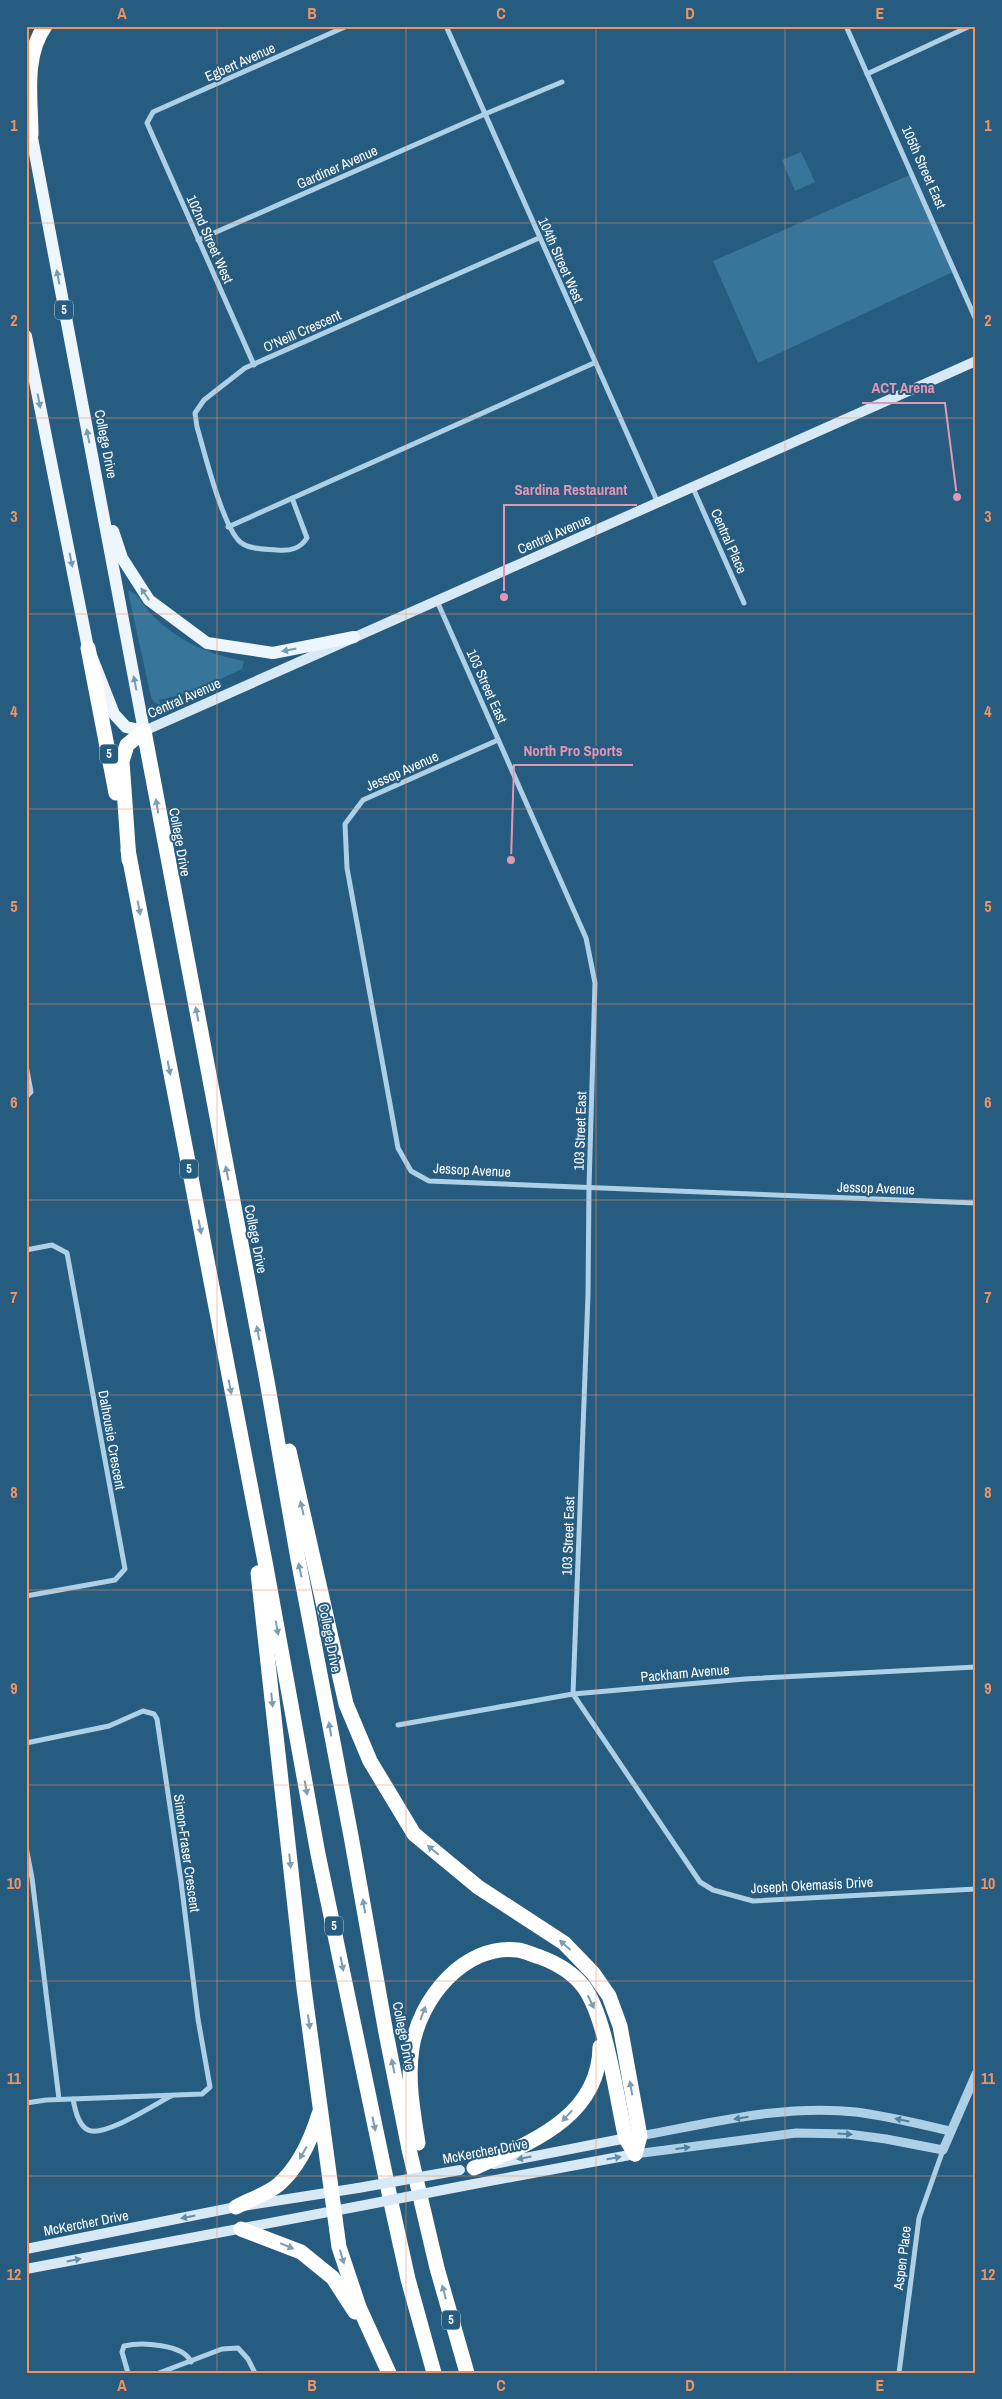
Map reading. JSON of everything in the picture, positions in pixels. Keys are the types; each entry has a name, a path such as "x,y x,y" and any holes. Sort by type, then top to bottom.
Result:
{"highway":[{"path":"31,136 30,67 37,42 45,26"},
{"name":"5","path":"88,648 266,1567 318,1854 408,2279 434,2373"},
{"path":"130,860 122,761 127,745 144,731"},
{"name":"College Drive","path":"144,731 267,1381 298,1559 352,1836 386,2033 409,2148 437,2268 467,2373"},
{"path":"267,1381 280,1412 346,1704 370,1761 414,1834 478,1887 564,1943 593,1973 609,1996 620,2026 635,2154"},
{"path":"248,1477 304,1988 333,2210 339,2247 372,2340"},
{"path":"437,2268 411,2095 412,2048 425,2007 436,1990 465,1962 500,1950 519,1950 556,1962 584,1986 594,2005 601,2025 633,2137"},
{"path":"467,2169 534,2140 562,2122 583,2099 593,2084 600,2065 601,2025"},
{"path":"236,2207 278,2185 295,2165 313,2135 321,2108"},
{"path":"241,2228 301,2252 333,2278 372,2340 389,2373"}],"main road":[{"name":"College Drive","path":"26,109 144,731"},
{"name":"5","path":"26,336 88,648"},
{"name":"Central Avenue","path":"144,731 976,361"},
{"path":"97,484 122,558 149,600 206,643 273,653 354,637"},
{"path":"88,648 114,714 126,727 144,731"},
{"name":"McKercher Drive","path":"26,2249 236,2207 467,2169 633,2137"},
{"path":"26,2269 635,2154"}],"street":[{"name":"Egbert Avenue","path":"147,123 154,112 347,26"},
{"name":"104th Street West","path":"446,26 594,363 658,503"},
{"name":"105th Street East","path":"846,26 976,320"},
{"path":"867,74 970,26"},
{"name":"Gardiner Avenue","path":"198,240 562,82"},
{"name":"102nd Street West","path":"147,123 254,364"},
{"name":"O'Neill Crescent","path":"292,498 308,538 304,544 289,550 253,548 242,544 228,527 197,426 195,413 204,400 243,370 254,364 539,238"},
{"path":"228,527 594,363"},
{"name":"Central Place","path":"693,488 744,603"},
{"name":"103 Street East","path":"437,601 586,938 595,983 588,1295 573,1694"},
{"name":"Jessop Avenue","path":"498,740 363,800 345,824 347,868 398,1148 411,1171 430,1181 976,1203"},
{"path":"26,1065 32,1092 26,1096"},
{"name":"Dalhousie Crescent","path":"26,1250 52,1245 67,1253 125,1569 116,1580 26,1596"},
{"name":"Packham Avenue","path":"398,1725 573,1694 746,1679 976,1667"},
{"name":"Joseph Okemasis Drive","path":"573,1694 700,1882 713,1890 753,1901 976,1889"},
{"name":"Simon-Fraser Crescent","path":"26,1743 109,1726 142,1711 154,1714 157,1719 181,1881 198,2019 210,2087 202,2094 73,2098 26,2103"},
{"path":"26,1847 32,1878 58,2099"},
{"path":"635,2154 796,2133 848,2134 943,2150 976,2074"},
{"name":"Simon-Fraser Crescent","path":"73,2098 82,2125 88,2130 96,2131 124,2121 172,2095"},
{"name":"McKercher Drive","path":"633,2137 759,2115 813,2111 855,2112 890,2117 950,2132"},
{"name":"Aspen Place","path":"899,2373 919,2218 943,2150"},
{"path":"128,2373 122,2352 124,2346 133,2344 179,2349 187,2353 191,2362"},
{"path":"159,2373 222,2350 238,2348 248,2359 255,2373"}],"shaded area":[{"path":"801,152 815,182 795,191 782,160"},
{"path":"912,174 955,271 758,363 713,261"},
{"path":"129,590 152,615 173,633 195,646 244,661 242,669 192,692 159,700 161,704 190,696 175,703 164,705 154,702 151,697"}],"place":[{"name":"ACT Arena","path":"957,497"},
{"name":"Sardina Restaurant","path":"504,597"},
{"name":"North Pro Sports","path":"511,860"}]}
